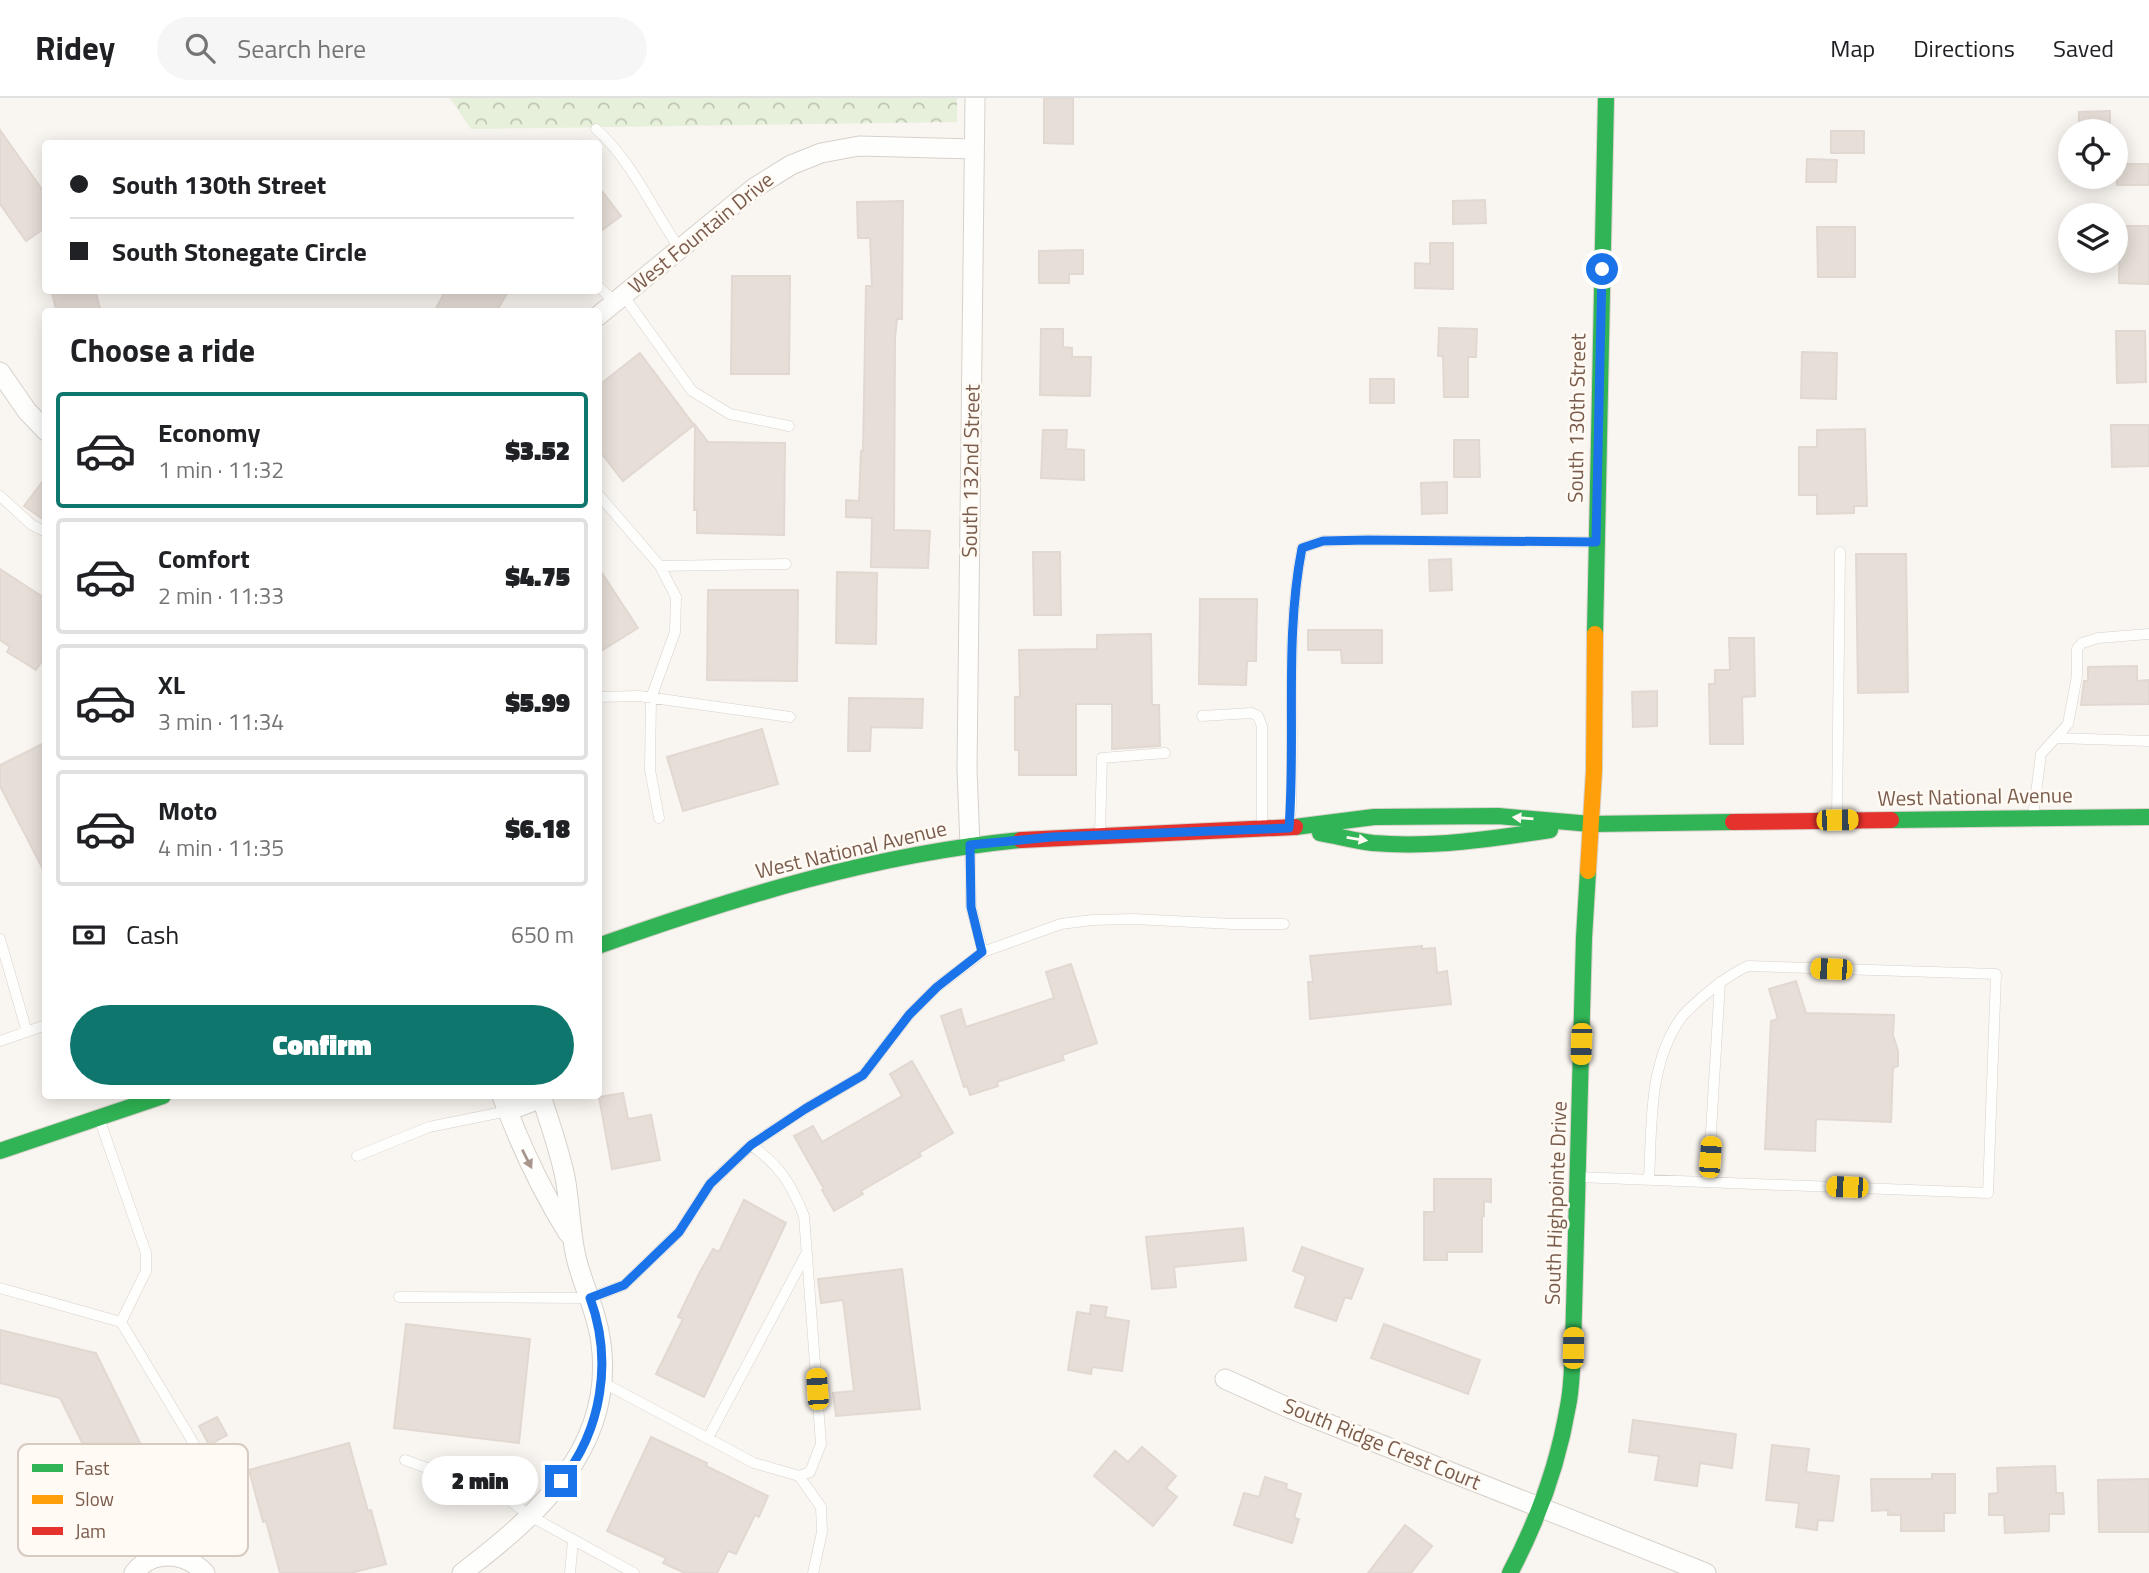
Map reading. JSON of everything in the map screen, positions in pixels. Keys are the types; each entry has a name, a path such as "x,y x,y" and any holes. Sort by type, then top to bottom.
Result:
{"main road":[{"name":"South 130th Street","path":"1591,824 1606,98"},
{"name":"West National Avenue","path":"602,945 699,910 798,881 970,845 1052,837 1289,828 1374,817 1498,816 1591,824 2149,817"},
{"name":"West National Avenue","path":"1289,828 1376,842 1436,843 1496,840 1591,824"},
{"name":"South Highpointe Drive","path":"1510,1573 1525,1543 1557,1462 1569,1403 1573,1348 1584,938 1591,824"},
{"path":"0,1151 154,1099"}],"street":[{"name":"South 132nd Street","path":"970,845 967,769 975,98"},
{"name":"West Fountain Drive","path":"602,313 767,178 791,165 821,153 859,146 974,149"},
{"path":"0,372 27,411 42,427"},
{"path":"530,1099 505,1103 526,1157 547,1200 572,1239"},
{"path":"462,1573 504,1541 550,1496 573,1467 596,1414 602,1382 602,1347 596,1314 577,1261 565,1179 543,1099"},
{"name":"South Ridge Crest Court","path":"1225,1379 1291,1409 1706,1573"},
{"path":"134,1573 145,1562 161,1556 180,1556 197,1564 205,1573"}],"lane":[{"path":"596,129 625,161 680,249"},
{"path":"602,288 619,299 692,391 730,414 789,426"},
{"path":"0,496 32,525 42,530"},
{"path":"602,498 660,566 676,597 675,632 651,698 650,770 659,818"},
{"path":"1289,828 1293,779 1294,601 1302,548 1323,541 1368,540 1596,542"},
{"path":"1837,820 1840,552"},
{"path":"660,566 786,564"},
{"path":"2033,818 2041,754 2068,724 2077,676 2077,649 2082,643 2098,638 2149,634"},
{"path":"602,697 651,698 790,717"},
{"path":"1202,716 1252,713 1258,716 1262,726 1262,829"},
{"path":"2056,738 2149,741"},
{"path":"1100,835 1102,758 1165,753"},
{"path":"970,845 971,907 982,952"},
{"path":"399,1297 590,1298 624,1285 679,1232 710,1184 751,1145 863,1075 909,1015 937,987 982,952 1061,924 1092,920 1284,924"},
{"path":"0,939 27,1032"},
{"path":"1578,1177 1988,1193 1996,974 1748,966 1732,973 1681,1017 1666,1046 1657,1076 1649,1179"},
{"path":"1708,1182 1720,982"},
{"path":"0,1041 42,1026"},
{"path":"357,1156 429,1127 505,1103"},
{"path":"99,1117 146,1254 146,1271 121,1322"},
{"path":"602,1382 754,1463 799,1476 810,1472 821,1444 804,1216 794,1191 776,1165 751,1145"},
{"path":"708,1438 807,1253"},
{"path":"0,1288 121,1322 194,1444"},
{"path":"405,1460 503,1496 530,1516 634,1573"},
{"path":"799,1476 821,1507 822,1532 813,1573"},
{"path":"570,1573 573,1540"}],"green space":[{"path":"450,98 957,98 957,122 471,129"}],"building":[{"path":"1044,98 1073,98 1073,144 1044,143"},
{"path":"2110,111 2110,119 2079,119 2079,112"},
{"path":"0,130 42,189 42,230 26,241 0,204"},
{"path":"1831,131 1864,131 1864,153 1831,153"},
{"path":"1807,159 1837,160 1836,182 1806,182"},
{"path":"2128,164 2149,164 2149,185 2128,185"},
{"path":"602,191 621,216 602,230"},
{"path":"1485,200 1486,223 1453,224 1453,201"},
{"path":"903,201 902,319 897,319 895,338 894,530 930,531 928,568 871,567 872,518 846,517 846,500 859,501 863,451 866,286 872,286 870,238 858,238 857,202"},
{"path":"2128,226 2149,226 2149,284 2119,283 2119,273 2128,273"},
{"path":"1817,227 1855,227 1855,277 1818,277"},
{"path":"1430,243 1453,243 1453,289 1415,288 1415,263 1430,264"},
{"path":"1083,250 1083,274 1069,274 1069,283 1039,283 1039,251"},
{"path":"732,276 790,276 789,374 731,374"},
{"path":"52,294 96,294 100,308 56,308"},
{"path":"444,294 507,294 498,308 436,308"},
{"path":"1439,328 1477,329 1476,357 1468,357 1468,397 1444,397 1443,356 1438,356"},
{"path":"1041,329 1063,329 1063,347 1072,348 1072,357 1091,357 1090,396 1040,395"},
{"path":"2116,331 2145,331 2146,382 2117,383"},
{"path":"1802,352 1837,353 1836,399 1801,398"},
{"path":"640,353 694,425 623,481 602,454 602,383"},
{"path":"1370,379 1394,379 1394,403 1370,403"},
{"path":"695,425 708,442 785,443 784,535 697,533 697,510 694,510"},
{"path":"2111,425 2149,425 2149,466 2112,467"},
{"path":"1865,429 1867,506 1854,506 1854,513 1817,514 1817,495 1799,495 1799,447 1817,447 1817,430"},
{"path":"1043,430 1067,430 1066,449 1084,450 1084,480 1041,478"},
{"path":"1454,440 1479,440 1480,477 1454,477"},
{"path":"42,482 42,518 24,506"},
{"path":"1447,482 1447,513 1422,514 1421,483"},
{"path":"1033,552 1060,552 1061,615 1034,615"},
{"path":"1856,554 1906,554 1908,692 1858,693"},
{"path":"1451,559 1452,590 1430,591 1429,560"},
{"path":"0,569 42,596 42,661 36,670 7,652 10,647 0,640"},
{"path":"837,572 877,573 876,644 836,643"},
{"path":"602,573 638,628 602,650"},
{"path":"708,590 798,590 797,681 707,680"},
{"path":"1200,599 1257,599 1256,661 1247,661 1246,685 1199,684"},
{"path":"1308,630 1382,630 1382,663 1342,663 1341,650 1308,650"},
{"path":"1151,634 1152,705 1159,705 1160,746 1112,749 1112,704 1076,704 1076,775 1019,775 1019,750 1015,750 1015,697 1020,697 1019,650 1097,649 1097,635"},
{"path":"1729,638 1754,638 1755,696 1742,697 1743,744 1710,744 1709,684 1715,684 1715,670 1730,670"},
{"path":"2137,666 2137,681 2149,680 2149,704 2081,705 2084,681 2088,681 2088,667"},
{"path":"1657,691 1657,726 1633,727 1632,692"},
{"path":"849,698 923,699 922,728 871,727 870,751 848,751"},
{"path":"762,729 778,784 683,811 667,757"},
{"path":"42,744 42,867 0,786 0,765"},
{"path":"1422,946 1422,949 1435,948 1437,973 1447,971 1451,1004 1310,1019 1308,982 1313,982 1310,956"},
{"path":"1071,964 1097,1043 1062,1055 1064,1060 997,1082 998,1086 970,1095 967,1086 964,1087 941,1016 961,1009 966,1027 1054,998 1046,972"},
{"path":"1796,981 1806,1013 1894,1015 1893,1035 1898,1051 1898,1066 1893,1068 1891,1122 1816,1119 1815,1151 1765,1149 1771,1021 1778,1019 1769,989"},
{"path":"912,1061 953,1133 834,1211 794,1136 813,1126 822,1142 902,1096 890,1074"},
{"path":"623,1093 628,1119 651,1115 660,1160 612,1169 599,1099"},
{"path":"1434,1179 1491,1179 1491,1202 1484,1201 1482,1216 1482,1252 1447,1252 1447,1260 1424,1260 1424,1212 1434,1212"},
{"path":"744,1200 786,1223 704,1397 656,1374 683,1319 678,1317 700,1272 713,1249 719,1252"},
{"path":"1243,1228 1246,1260 1174,1267 1176,1287 1152,1289 1146,1237"},
{"path":"1302,1247 1363,1269 1351,1299 1345,1297 1336,1321 1295,1307 1306,1276 1293,1271"},
{"path":"902,1269 920,1409 836,1416 833,1393 854,1391 843,1300 821,1303 818,1279"},
{"path":"1091,1305 1107,1307 1105,1317 1129,1321 1122,1371 1092,1367 1091,1374 1068,1370 1077,1312 1090,1314"},
{"path":"406,1324 530,1339 519,1443 394,1428"},
{"path":"1384,1324 1480,1360 1468,1394 1371,1358"},
{"path":"0,1330 96,1353 141,1444 83,1444 60,1398 0,1383"},
{"path":"217,1417 227,1435 208,1444 199,1426"},
{"path":"1633,1420 1736,1434 1732,1468 1700,1463 1697,1486 1655,1480 1659,1456 1629,1452"},
{"path":"651,1437 768,1496 759,1517 755,1515 736,1554 728,1551 717,1573 685,1573 663,1563 666,1558 607,1531"},
{"path":"349,1443 386,1564 351,1573 280,1573 249,1470"},
{"path":"1772,1445 1809,1449 1806,1472 1839,1476 1833,1521 1818,1520 1817,1530 1796,1527 1799,1503 1766,1500"},
{"path":"1142,1447 1176,1476 1166,1488 1177,1497 1153,1526 1094,1476 1115,1451 1128,1462"},
{"path":"2055,1466 2056,1493 2063,1493 2064,1514 2049,1514 2049,1531 2005,1533 2004,1515 1989,1515 1989,1494 1998,1493 1997,1468"},
{"path":"1932,1474 1955,1474 1955,1513 1944,1513 1944,1531 1901,1531 1901,1515 1888,1515 1888,1510 1872,1511 1871,1479 1932,1479"},
{"path":"1265,1477 1287,1484 1286,1489 1301,1494 1294,1518 1299,1519 1292,1543 1234,1525 1244,1493 1259,1497"},
{"path":"2149,1479 2149,1532 2099,1532 2098,1480"},
{"path":"1405,1525 1432,1546 1411,1573 1368,1573"}],"traffic: fast":[{"path":"1595,634 1606,98"},
{"path":"1295,827 1374,817 1498,816 1591,824 1733,822"},
{"path":"1891,820 2149,817"},
{"path":"1320,833 1373,843 1417,844 1550,830"},
{"path":"602,945 806,880 913,856 1021,840"},
{"path":"1510,1573 1546,1492 1559,1450 1570,1391 1588,871"},
{"path":"0,1151 154,1099"}],"traffic: slow":[{"path":"1588,871 1594,771 1595,634"}],"traffic: jam":[{"path":"1733,822 1891,820"},
{"path":"1021,840 1295,827"}],"route":[{"path":"561,1481 573,1467 586,1442 596,1414 602,1382 602,1347 590,1298 624,1285 679,1232 710,1184 751,1145 863,1075 909,1015 937,987 982,952 971,907 970,845 1052,837 1289,828 1293,779 1294,601 1302,548 1323,541 1368,540 1596,542 1602,269"}]}
